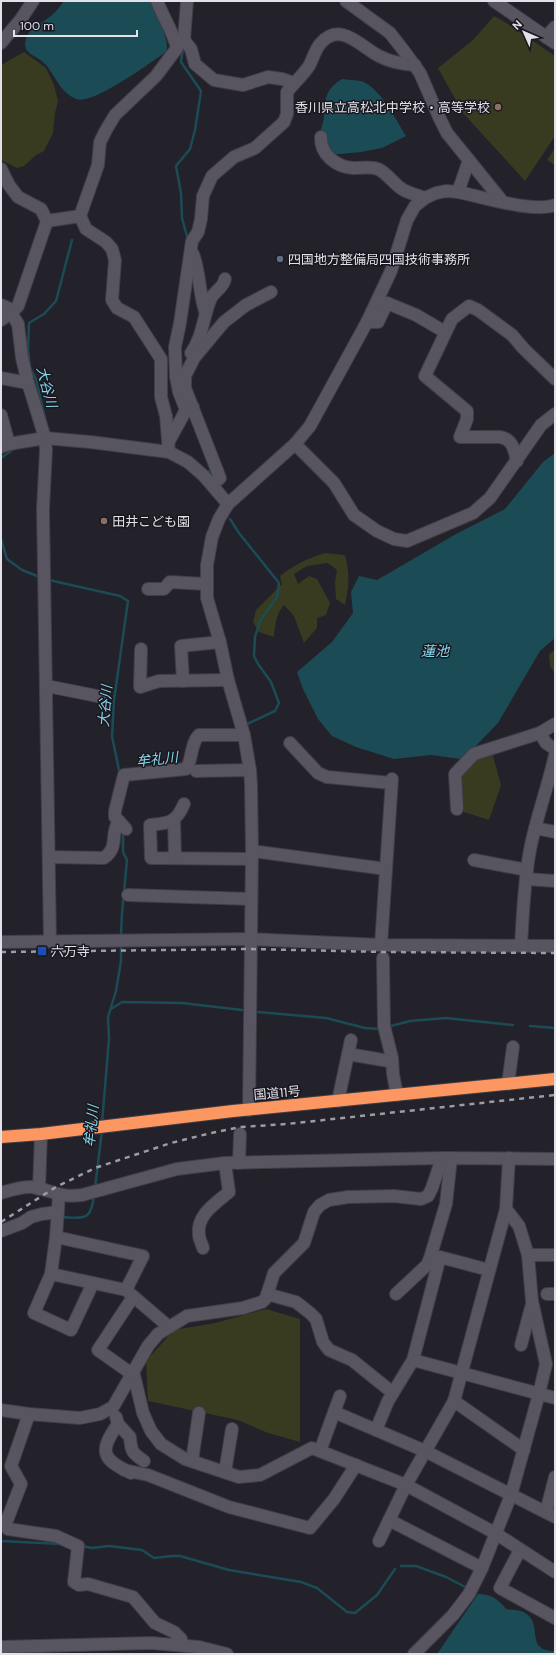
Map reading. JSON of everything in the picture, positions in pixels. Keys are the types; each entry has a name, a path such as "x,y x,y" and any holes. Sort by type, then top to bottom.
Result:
{"highway":[{"name":"国道11号","path":"1,1137 555,1079"}],"street":[{"path":"1,43 21,19 33,1"},
{"path":"157,1 175,39 180,44 191,49 195,64 214,80 243,85 268,77 282,78 294,83"},
{"path":"169,447 166,416 161,397 161,359 134,317 116,308 112,300 115,260 112,250 106,242 86,229 80,216 98,165 100,142 115,115 156,76 180,44 187,1"},
{"path":"346,1 390,33 420,73 438,117 447,133 502,201"},
{"path":"494,1 550,40 555,27"},
{"path":"212,485 220,478 190,409 179,392 175,347 180,324 192,241 198,232 203,196 212,176 234,157 255,148 284,122 287,114 287,92 310,65 320,44 333,35 351,37 378,56 400,64 414,65"},
{"path":"321,137 321,145 326,154 333,160 346,167 377,168 402,189 425,198"},
{"path":"458,192 470,160"},
{"path":"1,169 9,186 18,197 41,209 47,221 18,306 1,320"},
{"path":"249,1110 252,855 250,770 244,735 207,598 207,565 212,537 219,519 228,504 295,444 317,413 367,322 390,271 408,220 415,206 425,198 436,193 446,191 458,192 529,207 550,207 555,205"},
{"path":"47,221 80,216"},
{"path":"191,249 196,262 201,298 205,311"},
{"path":"177,383 182,368 198,344 205,311 213,294 225,284 226,279"},
{"path":"169,447 190,409 185,388 185,376 194,358 224,322 246,306 271,292"},
{"path":"367,322 378,322 387,303 416,315 445,332"},
{"path":"1,305 8,308 12,312 18,324 22,358 39,439 46,450 43,509 50,941"},
{"path":"517,461 512,444 506,438 500,436 460,437 467,419 467,411 425,376 445,332 452,319 469,306 478,310 512,335 523,348 555,379"},
{"path":"1,378 28,383"},
{"path":"295,444 334,483 354,515 377,531 394,539 407,541 472,513 490,498 541,425 555,414"},
{"path":"1,415 9,445 39,439 169,447 204,476 228,504"},
{"path":"148,589 164,589 170,582 206,584"},
{"path":"183,681 181,646 220,642"},
{"path":"140,649 140,687 159,681 228,680"},
{"path":"47,686 102,697"},
{"path":"457,809 455,774 474,754 540,733 555,724"},
{"path":"540,733 546,743 555,749"},
{"path":"49,857 104,858 113,848 116,827 122,825 115,817 114,811 124,775 186,769 194,739 199,735 244,735"},
{"path":"290,743 318,773 327,777 391,781 381,945"},
{"path":"521,945 527,875 535,828 550,778 555,755"},
{"path":"196,771 250,770"},
{"path":"184,804 180,813 174,820 150,825 151,858 252,855 386,868"},
{"path":"174,820 175,858"},
{"path":"535,828 555,832"},
{"path":"474,860 527,875 555,881"},
{"path":"128,895 251,899"},
{"path":"1,942 250,939 381,945 555,946"},
{"path":"383,958 385,1029 392,1058 397,1095"},
{"path":"338,1101 351,1040"},
{"path":"508,1084 513,1047"},
{"path":"348,1054 389,1061"},
{"path":"39,1189 41,1134"},
{"path":"239,1163 240,1134"},
{"path":"396,1294 426,1265 430,1258 446,1204 447,1158"},
{"path":"1,1410 80,1418 100,1414 113,1407 133,1372 158,1334 187,1316 243,1308 262,1302 267,1294 274,1273 304,1242 314,1212 320,1205 329,1200 348,1197 394,1196 421,1199 428,1196 447,1158"},
{"path":"1,1193 15,1188 32,1187 69,1197 177,1169 225,1163 447,1158 555,1159"},
{"path":"379,1541 406,1485 454,1401 506,1209 509,1158"},
{"path":"203,1248 199,1235 203,1216 210,1207 229,1192 225,1163"},
{"path":"59,1195 56,1237 51,1274 34,1313 71,1330 93,1283"},
{"path":"414,1654 453,1615 469,1594 482,1568 511,1495 546,1364 532,1301 528,1255 519,1226 506,1209"},
{"path":"1,1231 22,1223 31,1217 42,1214 58,1215"},
{"path":"56,1237 143,1256 129,1293 98,1350 133,1372 143,1413 151,1431 161,1444 185,1459 239,1477 260,1475 312,1448 406,1485 495,1533 555,1572"},
{"path":"528,1255 555,1255"},
{"path":"376,1430 393,1393 413,1360 440,1257 490,1270"},
{"path":"51,1274 129,1293 169,1327"},
{"path":"267,1294 296,1302 316,1319 323,1342 329,1350 352,1360 393,1393"},
{"path":"521,1345 532,1301"},
{"path":"413,1360 555,1398"},
{"path":"320,1451 340,1396"},
{"path":"454,1401 524,1450"},
{"path":"113,1407 118,1424 130,1437 130,1446 133,1454 144,1461"},
{"path":"334,1412 425,1451 550,1514 555,1477"},
{"path":"192,1461 199,1413"},
{"path":"29,1414 11,1466 21,1484 6,1523 8,1528 56,1536 78,1546 74,1582 79,1585 88,1584 133,1597 155,1623 174,1632 181,1640 182,1645"},
{"path":"118,1424 105,1447 106,1457 112,1463 124,1470 164,1487"},
{"path":"225,1472 232,1429"},
{"path":"124,1470 148,1475 229,1508 310,1528 334,1499 356,1465"},
{"path":"389,1520 482,1568"},
{"path":"520,1550 500,1588 555,1618"},
{"path":"1,1647 152,1643 198,1647 227,1654"}],"green space":[{"path":"494,16 555,56 555,136 525,181 463,113 438,68 473,40"},
{"path":"24,52 46,68 54,85 58,101 53,133 44,151 36,155 24,166 17,168 1,160 1,65"},
{"path":"555,148 555,165 547,160"},
{"path":"325,553 345,555 348,568 348,580 345,605 336,599 335,582 337,570 328,563 307,566 294,574 298,584 309,576 317,579 330,603 326,615 317,618 317,628 304,643 294,616 284,605 281,608 275,624 274,637 259,632 253,622 256,610 282,584 280,576 301,562"},
{"path":"555,650 555,674 550,666 549,654"},
{"path":"492,752 501,785 489,820 464,812 461,773 475,758"},
{"path":"266,1309 300,1319 300,1442 268,1433 238,1420 148,1401 146,1361 174,1330 215,1323"}],"water":[{"path":"64,1 151,1 165,34 167,47 166,52 108,90 95,96 84,99 76,99 62,88 43,62 28,52 25,44 30,31 54,13"},
{"path":"342,79 361,81 368,84 375,90 387,105 406,136 382,148 361,152 329,155 320,132 323,124 325,102 329,90"},
{"name":"蓮池","path":"555,453 555,638 540,651 498,723 467,755 461,759 431,755 394,759 356,747 332,736 318,719 303,689 297,672 332,642 353,613 351,592 359,576 377,580 456,534 505,509 543,462"},
{"path":"478,1594 487,1595 494,1598 506,1609 525,1613 533,1624 537,1642 540,1647 546,1650 555,1651 555,1654 437,1654"}],"waterway":[{"path":"183,48 181,62 201,91 195,130 190,149 176,166 181,193 182,218 188,240"},
{"name":"大谷川","path":"45,418 36,379 30,368 28,349 29,323 44,314 56,301 72,240"},
{"name":"大谷川","path":"1,458 15,448"},
{"path":"208,471 215,478"},
{"path":"230,519 239,533 279,583 277,597 260,621 255,637 254,656 271,682 279,703 275,711 245,725"},
{"name":"大谷川","path":"1,539 7,559 22,570 37,576"},
{"name":"大谷川","path":"49,580 120,596 128,601 114,700 112,736 119,770 122,773"},
{"name":"牟礼川","path":"121,934 127,860 123,852 123,831"},
{"name":"牟礼川","path":"102,1123 109,1039 108,1017 116,991 121,961 121,947"},
{"path":"111,1009 122,1002 182,1003 242,1010"},
{"path":"258,1012 326,1018 365,1028 380,1029"},
{"path":"387,1027 410,1021 446,1018 513,1025"},
{"path":"530,1026 555,1028"},
{"name":"牟礼川","path":"95,1188 102,1130"},
{"name":"牟礼川","path":"61,1217 81,1218 85,1216 91,1210 94,1195"},
{"path":"1,1541 61,1544"},
{"path":"82,1546 92,1548 109,1546 142,1550 154,1558 180,1556 229,1570 301,1582 317,1588 347,1612 355,1613 377,1595 395,1569"},
{"path":"401,1566 416,1566 446,1577 467,1588"}],"railway":[{"path":"1,952 250,949 383,952 555,953"},
{"path":"1,1222 56,1187 95,1168 171,1143 211,1133 241,1127 287,1124 555,1095"}],"place":[{"name":"香川県立高松北中学校・高等学校","path":"498,107"},
{"name":"四国地方整備局四国技術事務所","path":"280,259"},
{"name":"田井こども園","path":"104,521"},
{"name":"六万寺","path":"42,951"}]}
